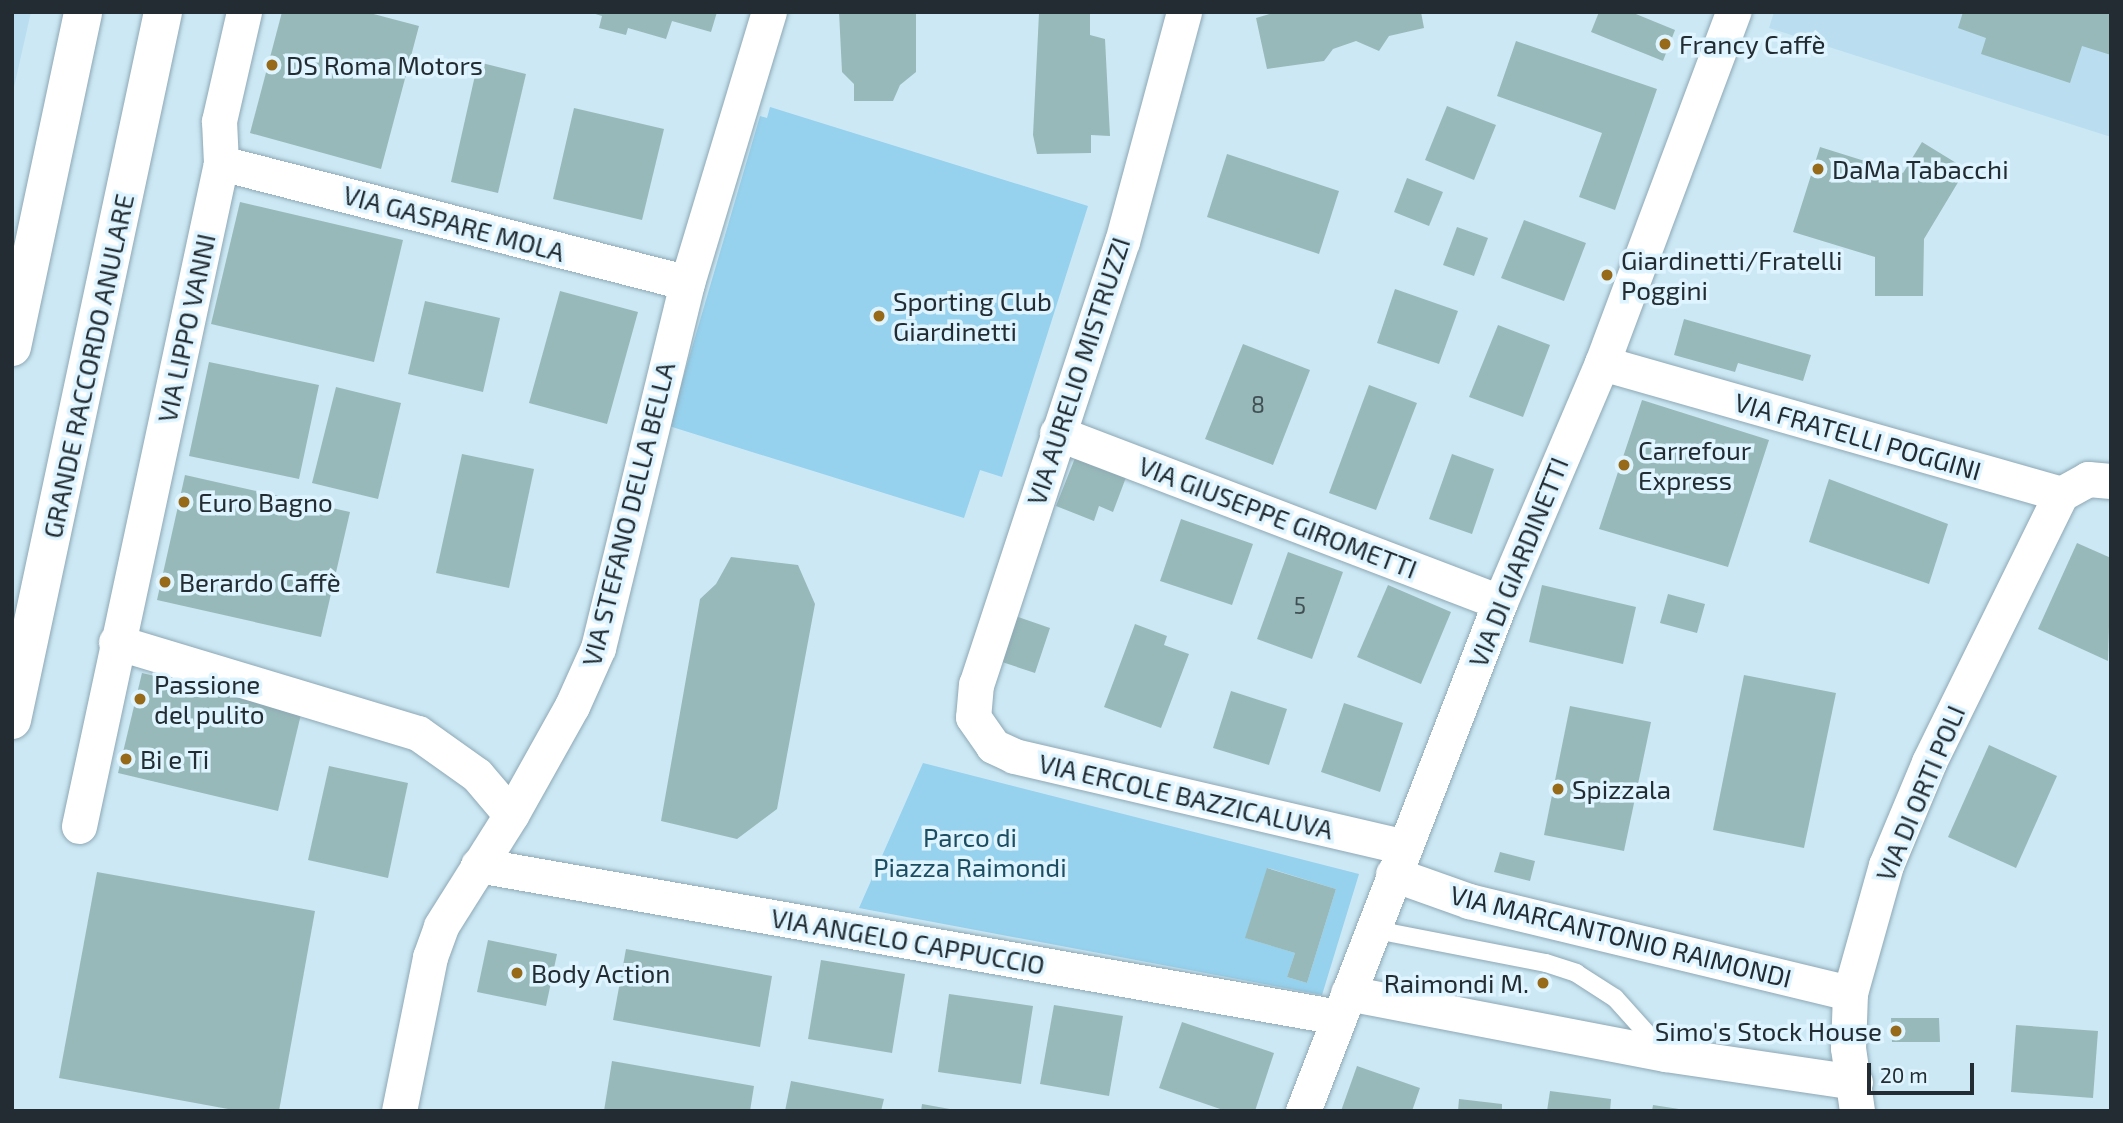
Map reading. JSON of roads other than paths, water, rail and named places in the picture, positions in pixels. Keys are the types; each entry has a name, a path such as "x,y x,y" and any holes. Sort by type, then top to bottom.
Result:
{"highway":[{"path":"12,347 83,12"},
{"name":"GRANDE RACCORDO ANULARE","path":"12,720 163,12"}],"street":[{"name":"VIA LIPPO VANNI","path":"79,826 116,642 221,163 219,121 244,12"},
{"name":"VIA STEFANO DELLA BELLA","path":"399,1111 436,938 478,865 511,815 572,706 598,648 687,284 769,12"},
{"name":"VIA AURELIO MISTRUZZI","path":"978,728 972,706 976,684 1127,222 1184,12"},
{"name":"VIA DI GIARDINETTI","path":"1303,1111 1371,929 1500,602 1602,362 1733,12"},
{"name":"VIA GASPARE MOLA","path":"221,163 687,284"},
{"name":"VIA FRATELLI POGGINI","path":"1602,362 2061,494"},
{"name":"VIA GIUSEPPE GIROMETTI","path":"1057,433 1500,602"},
{"path":"2061,494 2088,479 2111,481"},
{"name":"VIA DI ORTI POLI","path":"1856,1097 1848,1048 1850,993 1874,902 1914,795 2061,494"},
{"path":"116,642 418,733 477,775 511,815"},
{"name":"VIA ERCOLE BAZZICALUVA","path":"978,728 993,746 1014,756 1398,860"},
{"name":"VIA MARCANTONIO RAIMONDI","path":"1398,860 1469,901 1850,993"},
{"name":"VIA ANGELO CAPPUCCIO","path":"478,865 1343,1005"},
{"path":"1343,1005 1665,1054 1856,1097"}],"lane":[{"name":"VIA MARCANTONIO RAIMONDI","path":"1371,929 1576,973 1615,998 1665,1054"}],"place":[{"name":"Francy Caffè","path":"1665,44"},
{"name":"DS Roma Motors","path":"272,65"},
{"name":"DaMa Tabacchi","path":"1818,169"},
{"name":"Giardinetti/Fratelli Poggini","path":"1607,275"},
{"name":"Sporting Club Giardinetti","path":"879,316"},
{"name":"Carrefour Express","path":"1624,465"},
{"name":"Euro Bagno","path":"184,502"},
{"name":"Berardo Caffè","path":"165,582"},
{"name":"Passione del pulito","path":"140,699"},
{"name":"Bi e Ti","path":"126,759"},
{"name":"Spizzala","path":"1558,789"},
{"name":"Body Action","path":"517,973"},
{"name":"Raimondi M.","path":"1543,983"},
{"name":"Simo's Stock House","path":"1896,1031"}],"park label":[{"name":"Parco di Piazza Raimondi","path":"970,852"}]}
